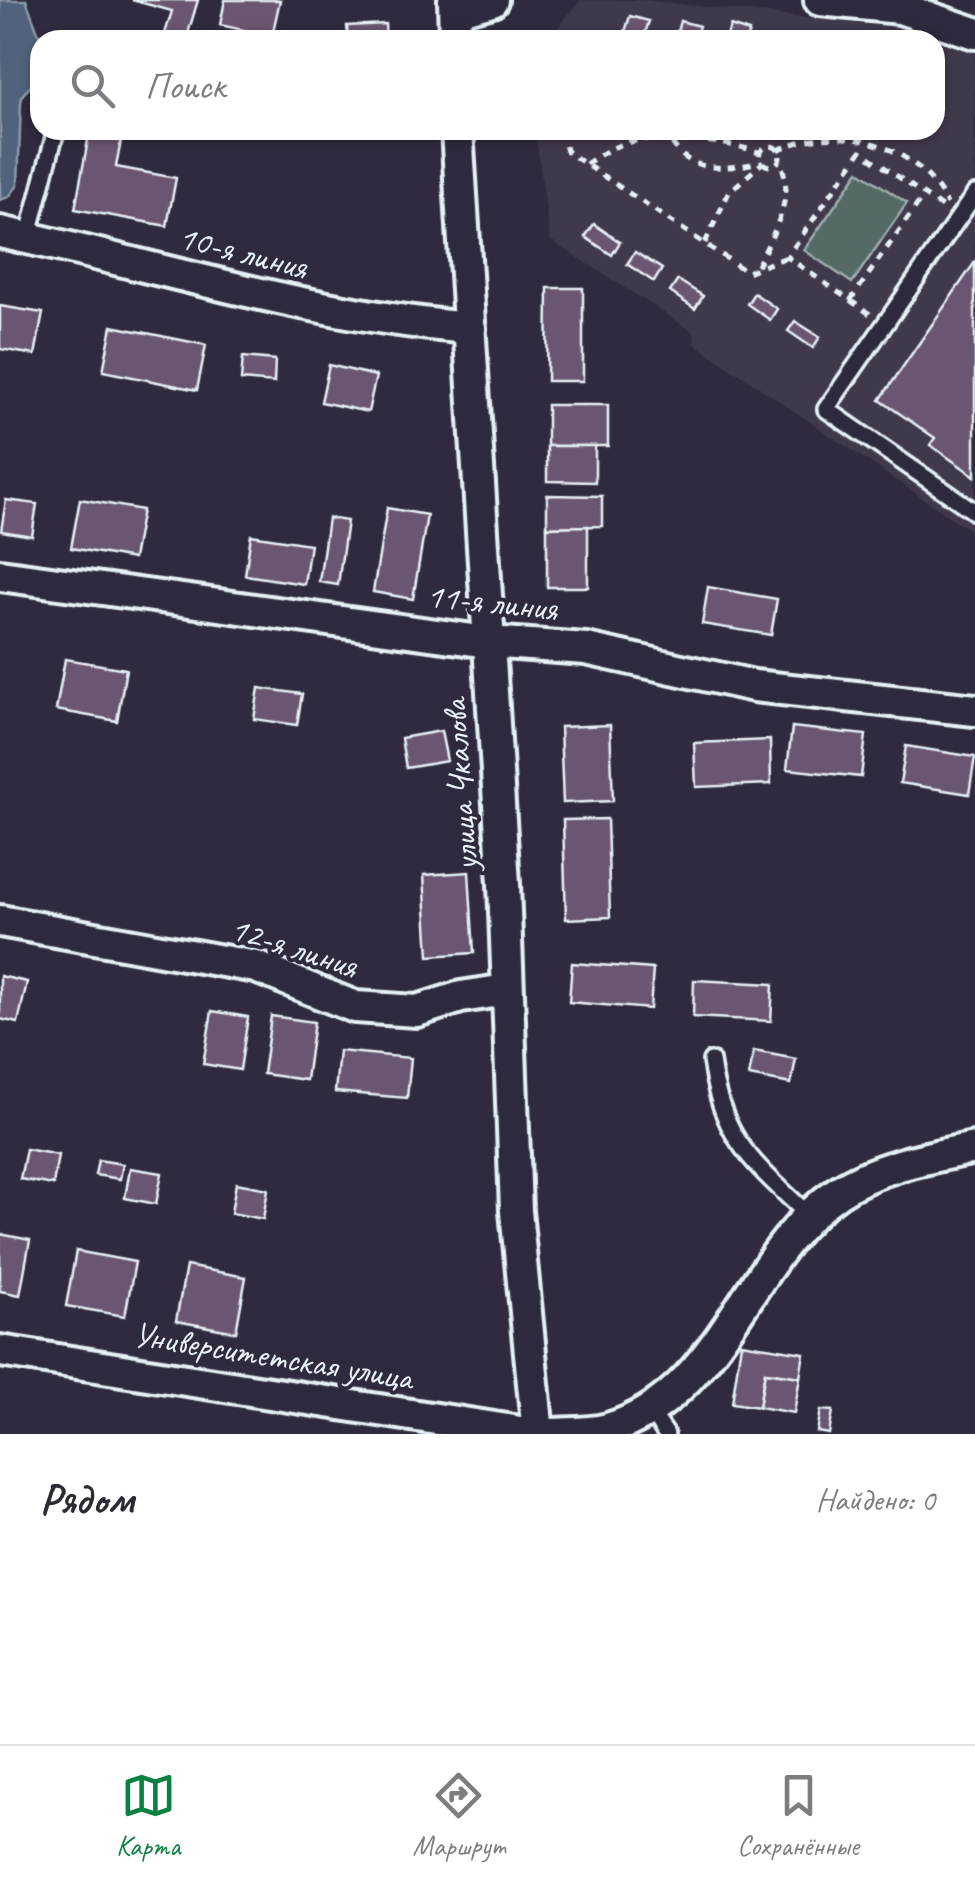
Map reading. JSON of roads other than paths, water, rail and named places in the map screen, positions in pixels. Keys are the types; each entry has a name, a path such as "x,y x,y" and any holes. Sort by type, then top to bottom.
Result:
{"street":[{"path":"455,17 492,0"},
{"path":"820,0 900,8 975,34"},
{"name":"улица Чкалова","path":"458,140 504,884 518,1229 536,1434"},
{"name":"10-я линия","path":"14,235 316,308 395,322 470,328"},
{"name":"11-я линия","path":"0,575 488,642 586,649 754,686 975,710"},
{"name":"12-я линия","path":"0,921 256,967 355,1008 416,1012 460,998 506,990"},
{"path":"548,1434 658,1423 809,1216 840,1191 885,1169 975,1148"},
{"name":"Университетская улица","path":"0,1351 536,1434"}],"lane":[{"path":"14,235 52,140"},
{"path":"975,194 826,409 975,512"},
{"path":"712,1062 716,1097 727,1127 750,1160 809,1216"}],"water":[{"path":"0,0 26,0 37,30 30,30 30,87 21,102 18,185 9,197 0,200"}]}
